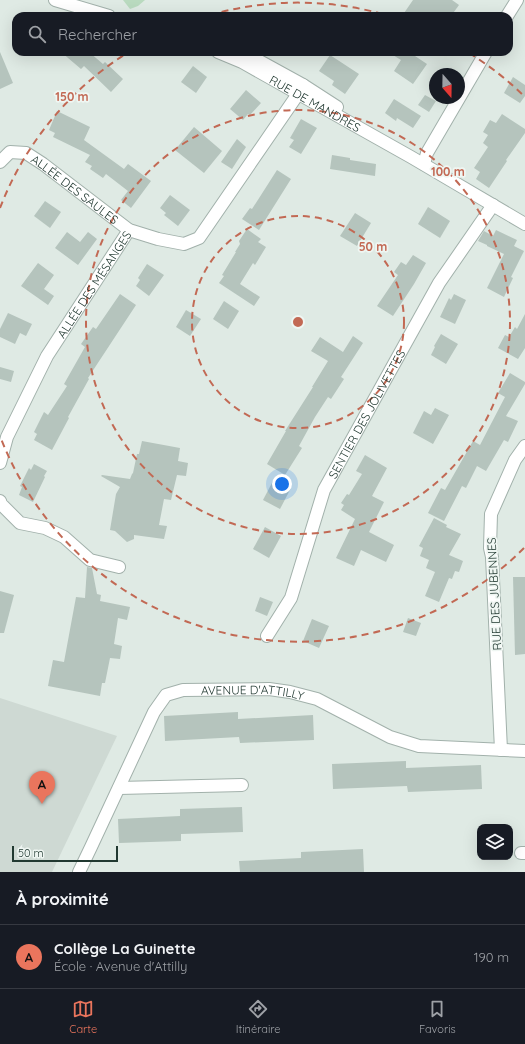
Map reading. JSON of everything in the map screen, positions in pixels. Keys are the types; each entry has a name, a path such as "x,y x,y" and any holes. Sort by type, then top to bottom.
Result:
{"street":[{"path":"56,0 96,12"},
{"path":"510,12 517,0"},
{"name":"RUE DE MANDRES","path":"228,56 301,89"},
{"name":"RUE DE MANDRES","path":"250,56 411,157 525,224"},
{"path":"424,164 427,153 484,56"},
{"name":"ALLÉE DES MÉSANGES","path":"0,462 7,437 47,356 129,230 158,239 184,244 199,238 301,89"},
{"name":"ALLÉE DES SAULES","path":"0,162 10,152 26,153 43,164 129,230"},
{"name":"SENTIER DES JOLIVETTES","path":"267,636 291,598 324,490 439,284 493,205"},
{"name":"RUE DES JUBENNES","path":"501,750 492,557 490,548 492,514 515,460 525,446"},
{"path":"0,501 0,504 20,523 45,528 64,537 90,560 120,567"},
{"name":"AVENUE D'ATTILLY","path":"79,872 154,712 166,695 183,690 269,689 290,692 317,699 390,737 419,746 525,751"},
{"path":"119,788 242,785"}],"shaded area":[{"path":"0,698 117,736 52,872 0,872"}],"green space":[{"path":"123,0 145,0 138,6 130,9"}],"building":[{"path":"413,0 452,0 459,5 454,12 405,12"},
{"path":"0,52 13,83 0,89"},
{"path":"66,56 94,56 103,64 105,62 123,79 111,92 84,66 81,69"},
{"path":"329,56 332,56 359,74 345,94 332,85 334,81 319,71"},
{"path":"394,56 415,56 427,64 413,84 394,71 401,60"},
{"path":"193,66 207,77 196,93 181,82"},
{"path":"513,77 525,85 525,96 520,103 504,93"},
{"path":"246,90 261,103 243,120 230,109"},
{"path":"425,95 429,97 429,104 434,104 429,112 418,105"},
{"path":"394,99 421,116 413,128 397,118 396,121 385,113"},
{"path":"57,111 90,127 84,140 124,169 128,164 151,181 131,208 121,200 128,191 106,174 103,178 90,169 92,166 85,162 90,155 53,137 55,133 49,130"},
{"path":"502,114 525,129 525,133 489,188 476,179 480,172 474,168 488,147 483,143 488,135 483,132 490,120 496,123"},
{"path":"301,119 317,128 301,154 289,147 294,140 290,138"},
{"path":"194,127 222,151 204,173 175,150"},
{"path":"237,139 246,147 232,169 221,162"},
{"path":"332,155 350,158 350,160 376,164 375,176 330,169"},
{"path":"277,170 291,179 259,230 242,219 250,208 252,209"},
{"path":"170,195 190,210 178,226 164,215 166,213 160,208"},
{"path":"45,201 61,212 50,228 34,216"},
{"path":"428,207 450,221 440,238 418,224"},
{"path":"355,213 371,223 357,246 340,236"},
{"path":"247,229 261,239 258,242 266,247 255,265 253,263 240,284 260,297 254,306 219,283 240,244 239,241"},
{"path":"496,230 517,240 514,246 524,251 511,277 513,278 504,297 487,288 504,254 478,241 484,231 493,236"},
{"path":"67,232 80,242 88,232 97,239 78,265 55,248"},
{"path":"413,255 426,263 393,316 377,306 398,275 394,272 401,262 406,265"},
{"path":"38,263 54,275 44,289 54,296 48,305 21,286"},
{"path":"147,264 164,275 149,296 136,286 140,280 138,278"},
{"path":"120,294 136,305 88,378 89,379 52,450 34,440 37,434 34,432 44,412 48,415 67,386 64,384 85,347 81,344 93,327 96,329"},
{"path":"454,294 466,300 455,324 440,317 449,298 451,300"},
{"path":"224,301 239,311 228,329 213,319"},
{"path":"186,310 201,319 190,336 176,327"},
{"path":"8,313 32,324 26,336 20,333 15,344 0,337 0,329"},
{"path":"525,314 525,348 518,359 498,348 505,335 509,337 515,327 517,329"},
{"path":"441,334 458,344 446,364 431,355"},
{"path":"353,336 363,343 341,377 344,379 331,399 328,397 315,417 299,446 302,448 285,475 267,464 285,431 328,361 311,351 320,337 343,352"},
{"path":"0,367 14,371 11,382 0,379"},
{"path":"510,373 525,382 525,384 506,416 518,421 508,442 504,440 486,471 477,466 466,488 462,486 444,521 428,513 441,488 445,490 473,441 480,445 505,397 498,393"},
{"path":"435,408 449,415 433,444 413,433 424,411 431,415"},
{"path":"142,441 180,448 178,461 188,463 186,476 177,475 171,500 164,499 159,525 167,526 164,539 134,535 134,539 127,542 115,531 110,530 116,494 120,487 101,476 130,479"},
{"path":"365,455 387,468 372,496 384,502 369,532 394,545 386,562 361,550 354,566 336,558 355,519 341,510 344,505 341,503 347,494 349,495 362,474 356,471"},
{"path":"34,464 47,471 33,502 19,495 22,487 20,486 29,468 31,470"},
{"path":"274,479 291,488 280,509 263,500"},
{"path":"434,518 447,525 446,527 461,534 449,555 463,561 459,572 455,571 452,579 449,578 439,602 425,596 435,572 426,568 429,560 420,556 423,548 419,546"},
{"path":"265,527 281,536 269,558 253,549"},
{"path":"87,567 92,568 97,594 101,595 100,601 130,607 127,620 118,618 114,644 122,646 120,659 110,658 105,683 102,683 100,696 48,686 53,660 64,662 76,597 85,598"},
{"path":"513,577 525,577 525,654 515,655"},
{"path":"0,591 14,595 4,633 0,633"},
{"path":"260,597 273,602 267,616 255,611"},
{"path":"408,618 421,623 416,636 403,632"},
{"path":"312,619 329,626 319,648 303,641"},
{"path":"238,712 238,719 313,715 314,740 240,743 239,737 165,741 164,716"},
{"path":"406,761 406,768 481,765 482,789 408,792 407,786 333,789 332,764"},
{"path":"242,807 243,832 181,834 181,841 119,843 118,819 180,816 180,809"},
{"path":"363,849 364,872 240,872 239,861 301,858 301,852"}],"place":[{"name":"Collège La Guinette","path":"42,804"}]}
